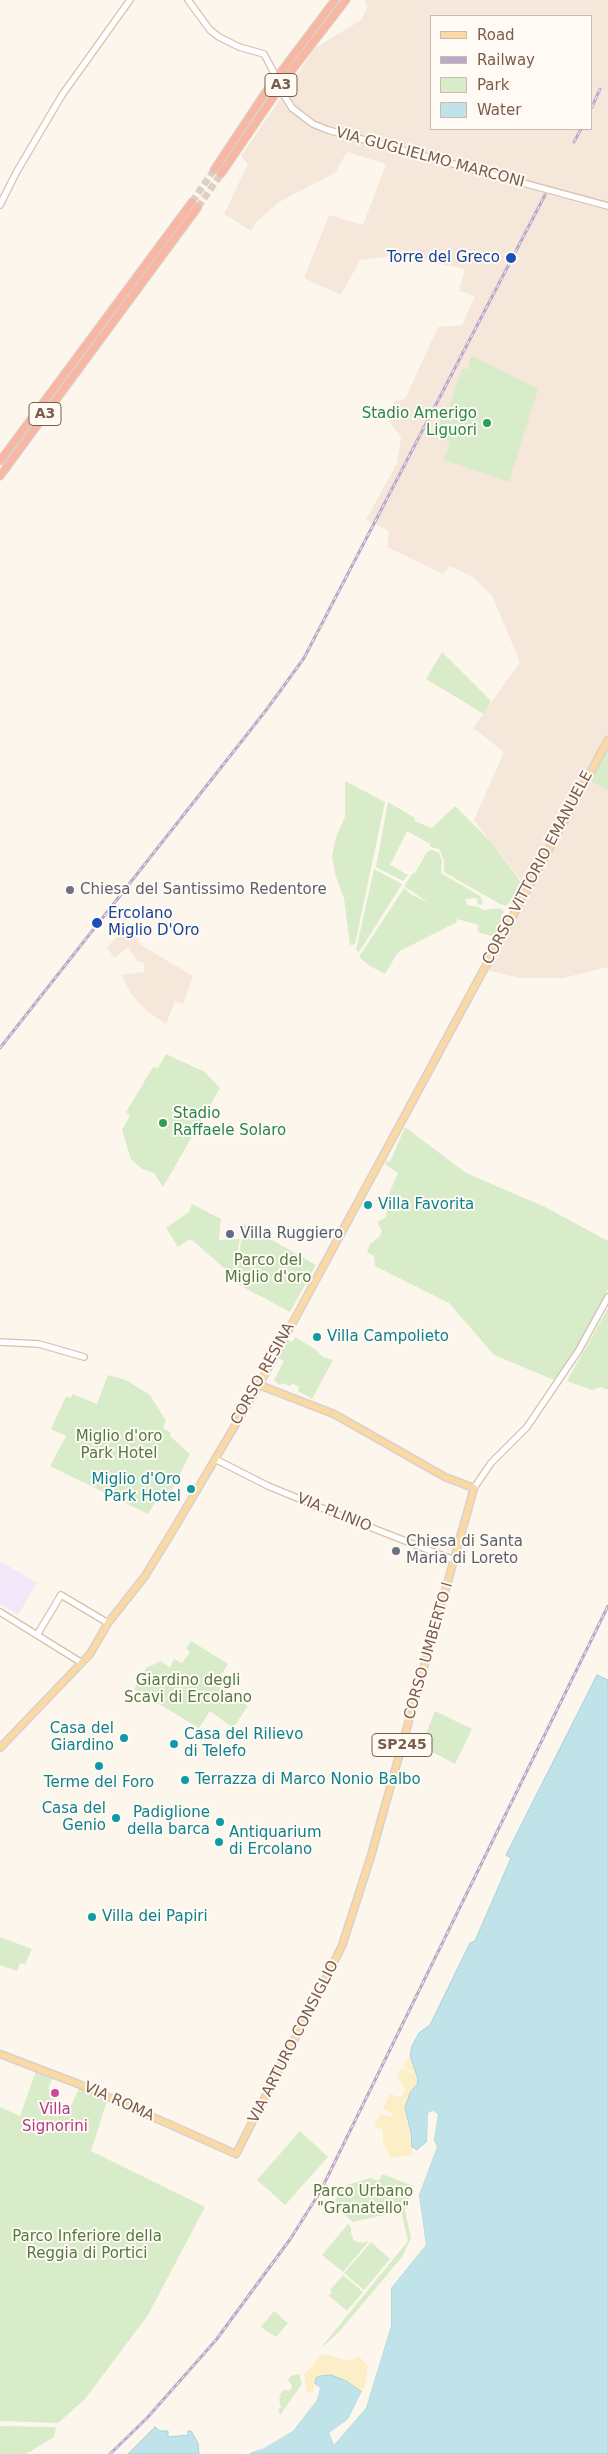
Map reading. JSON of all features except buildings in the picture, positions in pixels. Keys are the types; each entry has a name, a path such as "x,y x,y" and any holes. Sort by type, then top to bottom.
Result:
{"highway":[{"name":"A3","path":"214,170 265,93 335,0"},
{"name":"A3","path":"221,174 285,80 346,0"},
{"name":"A3","path":"0,461 192,202"},
{"name":"A3","path":"0,476 180,234 198,207"}],"main road":[{"name":"CORSO VITTORIO EMANUELE","path":"483,971 608,740"},
{"name":"CORSO RESINA","path":"0,1748 45,1699 82,1663 108,1623 144,1576 259,1385 483,971"},
{"path":"259,1385 334,1414 445,1477 474,1488"},
{"name":"CORSO UMBERTO I","path":"349,1929 474,1488"},
{"name":"VIA ARTURO CONSIGLIO","path":"236,2154 337,1958 349,1929"},
{"name":"VIA ROMA","path":"0,2054 81,2085 236,2154"}],"street":[{"path":"0,205 16,173 62,95 130,0"},
{"path":"188,0 210,30 239,47 264,54 274,73"},
{"name":"VIA GUGLIELMO MARCONI","path":"282,92 292,108 313,124 328,130 608,206"},
{"name":"SP245","path":"474,1488 491,1463 527,1427 579,1350 608,1297"},
{"path":"0,1342 39,1344 84,1357"},
{"name":"VIA PLINIO","path":"215,1459 291,1495 454,1560"},
{"path":"37,1635 61,1594 108,1623"},
{"path":"0,1612 82,1663"}],"shaded area":[{"path":"365,0 608,0 608,967 563,978 520,978 486,970 526,887 474,820 504,752 473,728 520,662 492,596 473,577 450,566 443,574 387,547 389,531 366,520 397,463 401,438 389,421 394,402 405,399 438,327 462,325 475,296 459,291 465,269 399,255 360,260 341,295 304,278 329,215 363,225 386,164 347,152 335,173 279,202 257,221 251,231 224,214 248,164 241,156 315,48 361,20 367,9"},
{"path":"130,923 141,945 193,976 183,1004 175,1001 166,1024 147,1011 132,995 121,975 144,972 144,963 137,961 128,947 114,958 107,947"},
{"path":"0,1561 37,1583 18,1615 0,1604"}],"green space":[{"name":"Stadio Amerigo Liguori","path":"472,356 538,389 509,482 444,460 450,442 439,438 436,434 443,411 448,411 462,369 468,369"},
{"path":"442,652 491,701 484,714 426,679"},
{"path":"608,748 608,790 590,781"},
{"path":"345,781 385,802 355,944 350,945 344,898 336,877 332,857 336,837 345,817"},
{"path":"388,802 415,818 414,821 432,828 455,806 491,842 523,885 513,905 509,902 506,906 500,904 444,872 444,860 439,849 430,847 430,844 407,831 390,865 408,875 403,881 376,867"},
{"path":"432,850 439,853 442,861 441,873 480,896 483,903 480,905 477,903 478,899 474,898 465,899 467,905 479,907 483,910 500,908 504,912 501,916 506,918 495,937 480,933 477,930 479,926 476,924 456,919 457,922 398,952 385,974 370,966 359,957 404,888 412,895 429,903 404,886 413,873 415,873 427,852"},
{"path":"374,869 402,884 359,952 356,950"},
{"name":"Stadio Raffaele Solaro","path":"166,1054 205,1072 220,1088 163,1187 154,1173 142,1169 131,1159 122,1130 130,1116 126,1112 153,1067 158,1068"},
{"path":"405,1127 466,1173 545,1207 608,1241 608,1289 576,1349 554,1380 494,1355 449,1303 375,1266 374,1256 367,1252 370,1244 379,1237 382,1231 377,1222 386,1217 387,1209 383,1207 398,1173 385,1164 386,1161 390,1162"},
{"name":"Villa Ruggiero","path":"192,1204 221,1219 219,1240 240,1239 233,1276 192,1240 188,1240 178,1247 166,1228 189,1212"},
{"name":"Parco del Miglio d'oro","path":"244,1224 316,1265 290,1312 234,1282"},
{"path":"608,1308 608,1390 601,1387 592,1390 567,1381"},
{"path":"295,1337 315,1349 323,1357 333,1360 312,1399 298,1391 299,1387 292,1383 290,1386 282,1383 280,1385 274,1380 284,1361 278,1358 288,1340 292,1342"},
{"name":"Miglio d'oro Park Hotel","path":"108,1375 126,1380 150,1395 166,1421 163,1428 170,1432 171,1437 190,1454 167,1499 159,1496 148,1514 50,1466 66,1436 51,1429 66,1396 70,1398 73,1394 97,1404"},
{"name":"Giardino degli Scavi di Ercolano","path":"191,1641 228,1664 215,1684 248,1706 233,1728 210,1711 199,1728 134,1689 146,1668 161,1661 170,1668 174,1659 182,1663 190,1652 186,1648"},
{"path":"435,1711 472,1729 455,1764 421,1746"},
{"path":"0,1937 32,1949 25,1964 20,1963 17,1971 0,1965"},
{"name":"Parco Inferiore della Reggia di Portici","path":"36,2071 53,2077 48,2089 51,2090 49,2097 71,2106 79,2088 107,2101 91,2151 205,2207 148,2315 85,2399 58,2423 0,2421 0,2107 20,2116"},
{"path":"300,2131 328,2157 285,2205 257,2180"},
{"name":"Parco Urbano \"Granatello\"","path":"382,2174 413,2186 405,2210 411,2238 402,2257 339,2332 320,2349 408,2241 401,2211 353,2222 332,2204 338,2195 339,2186 342,2188 370,2178 379,2181"},
{"path":"348,2224 351,2227 354,2241 362,2243 369,2241 343,2272 322,2255"},
{"path":"371,2242 390,2259 364,2290 344,2273"},
{"path":"343,2275 363,2292 347,2311 329,2296 332,2292 330,2290"},
{"path":"274,2311 288,2323 276,2337 261,2327"},
{"path":"299,2374 302,2384 280,2415 278,2409 281,2408 280,2394 284,2390 290,2391 292,2385 288,2380 291,2376"},
{"path":"0,2426 56,2427 54,2437 26,2454 0,2454"}],"sand":[{"path":"410,2056 418,2079 405,2108 413,2155 390,2158 383,2142 383,2130 374,2126 380,2114 392,2117 392,2113 383,2109 390,2093 397,2097 403,2095 405,2089 397,2077 402,2068 414,2072 403,2066"},
{"path":"322,2354 350,2361 359,2356 368,2367 365,2386 362,2392 346,2381 316,2378 313,2392 307,2393 304,2375"}],"water":[{"path":"597,1675 608,1680 608,2454 250,2454 293,2431 317,2400 319,2388 315,2384 316,2378 320,2376 331,2375 346,2381 362,2392 348,2419 329,2433 334,2445 366,2408 391,2326 391,2288 426,2245 419,2195 437,2147 434,2140 438,2114 428,2113 427,2141 417,2150 412,2147 405,2108 410,2093 417,2084 418,2079 410,2055 412,2046 419,2033 430,2025 470,1943 475,1941 511,1858 506,1855"},
{"path":"155,2427 160,2431 168,2431 168,2437 188,2435 188,2431 191,2431 198,2443 199,2454 128,2454"}],"pier":[{"path":"433,2111 438,2114 434,2140 437,2147 419,2195 426,2245 391,2288 391,2326 366,2408 334,2445 329,2433 348,2419 363,2389 365,2393 350,2421 332,2434 335,2440 364,2407 389,2326 389,2287 423,2244 416,2195 434,2147 431,2140 435,2115 433,2114 430,2115 430,2141 427,2141 428,2113"},
{"path":"315,2384 320,2388 317,2400 293,2431 264,2448 247,2454 292,2429 315,2399 317,2389"}],"tunnel":[{"path":"192,202 214,170"},
{"path":"198,207 221,174"}],"railway":[{"path":"593,105 600,89"},
{"path":"574,142 580,130"},
{"path":"0,1048 267,709 304,658 545,195"},
{"path":"110,2454 147,2418 216,2340 291,2238 320,2192 608,1606"}],"place":[{"name":"Torre del Greco","path":"511,258"},
{"name":"Stadio Amerigo Liguori","path":"487,423"},
{"name":"Chiesa del Santissimo Redentore","path":"70,890"},
{"name":"Ercolano Miglio D'Oro","path":"97,923"},
{"name":"Stadio Raffaele Solaro","path":"163,1123"},
{"name":"Villa Favorita","path":"368,1205"},
{"name":"Villa Ruggiero","path":"230,1234"},
{"name":"Villa Campolieto","path":"317,1337"},
{"name":"Miglio d'Oro Park Hotel","path":"191,1489"},
{"name":"Chiesa di Santa Maria di Loreto","path":"396,1551"},
{"name":"Casa del Giardino","path":"124,1738"},
{"name":"Casa del Rilievo di Telefo","path":"174,1744"},
{"name":"Terme del Foro","path":"99,1766"},
{"name":"Terrazza di Marco Nonio Balbo","path":"185,1780"},
{"name":"Casa del Genio","path":"116,1818"},
{"name":"Padiglione della barca","path":"220,1822"},
{"name":"Antiquarium di Ercolano","path":"219,1842"},
{"name":"Villa dei Papiri","path":"92,1917"},
{"name":"Villa Signorini","path":"55,2093"}]}
